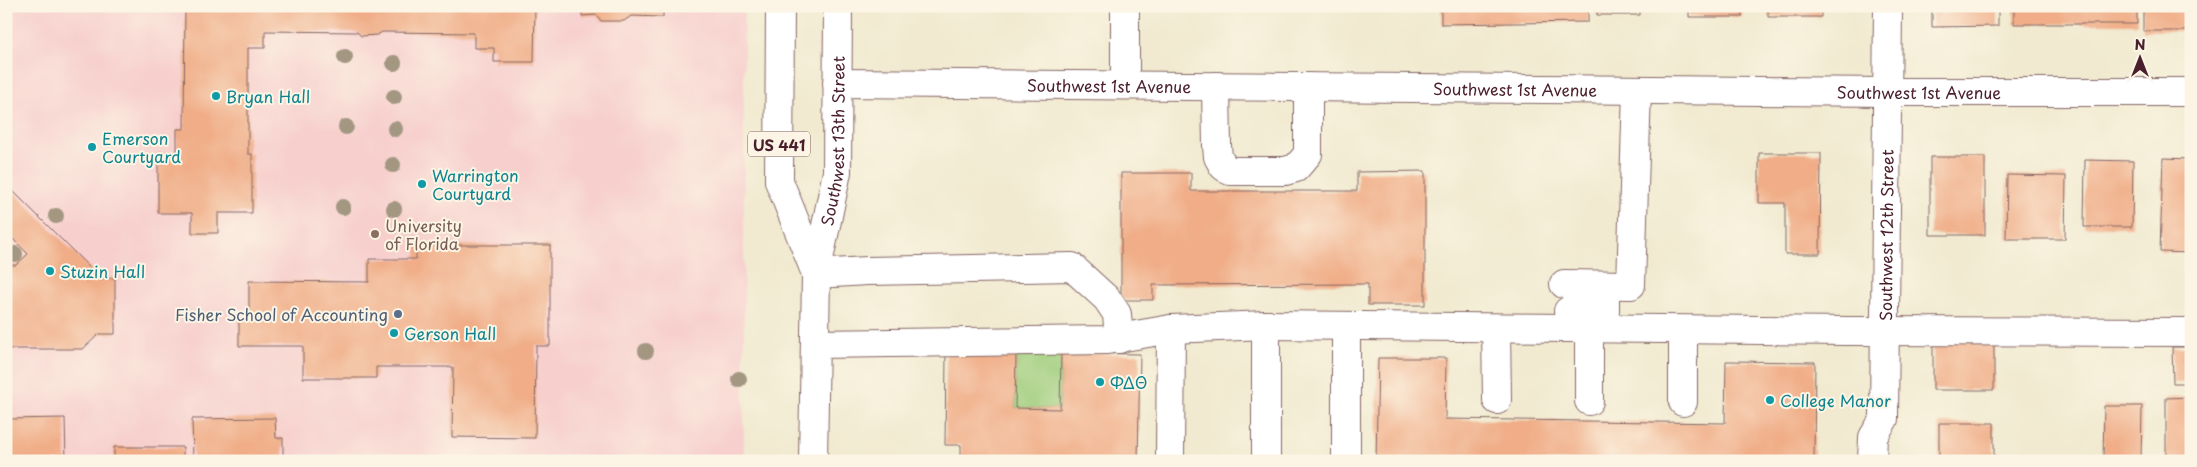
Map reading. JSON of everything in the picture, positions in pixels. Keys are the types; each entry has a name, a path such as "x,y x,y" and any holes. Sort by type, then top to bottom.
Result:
{"street":[{"name":"Southwest 13th Street","path":"780,6 779,181 816,274"},
{"name":"Southwest 13th Street","path":"813,461 816,274 837,172 838,6"},
{"path":"1124,85 1125,6"},
{"name":"Southwest 12th Street","path":"1872,461 1872,437 1884,419 1888,6"},
{"name":"Southwest 1st Avenue","path":"837,83 1888,92 2191,92"},
{"path":"1216,86 1218,157 1223,166 1230,171 1285,171 1296,168 1308,154 1308,87"},
{"path":"1564,284 1631,285 1637,90"},
{"path":"816,274 866,271 1072,267 1107,299 1117,314 1119,339"},
{"path":"1473,309 1605,311 1605,285"},
{"path":"814,344 1119,339 1171,329 1266,325 1683,330 2191,332"},
{"path":"1266,325 1266,461"},
{"path":"1346,326 1346,461"},
{"path":"1496,328 1497,400"},
{"path":"1170,458 1171,329"},
{"path":"1588,329 1588,401"},
{"path":"1683,330 1683,402"}],"shaded area":[{"name":"University of Florida","path":"6,6 744,6 744,461 6,461"}],"green space":[{"path":"1016,355 1061,355 1060,409 1015,408"}],"building":[{"name":"Bryan Hall","path":"185,6 535,6 534,62 494,62 494,48 474,48 474,33 382,32 377,35 361,36 357,32 265,31 265,48 248,48 248,154 252,154 252,213 218,213 218,233 192,233 192,213 158,213 158,153 177,153 177,129 184,129"},
{"path":"582,6 663,6 663,17 631,16 624,21 601,21 597,15 582,16"},
{"path":"1441,6 1588,6 1588,22 1441,24"},
{"path":"1597,6 1640,6 1640,15 1597,15"},
{"path":"1689,6 1742,6 1742,17 1689,17"},
{"path":"1768,6 1821,6 1821,17 1768,17"},
{"path":"1932,6 1998,6 1998,26 1932,27"},
{"path":"2014,6 2137,6 2137,24 2014,24"},
{"path":"2143,6 2191,6 2191,31 2143,31"},
{"path":"1759,153 1821,153 1820,254 1785,254 1785,203 1759,203"},
{"path":"1930,157 1985,157 1985,235 1930,235"},
{"path":"2163,158 2191,159 2191,253 2160,252"},
{"path":"2085,160 2133,161 2132,227 2084,227"},
{"path":"1425,171 1425,305 1368,305 1368,284 1153,285 1153,300 1121,300 1121,173 1191,173 1191,191 1357,191 1357,172"},
{"path":"2007,175 2066,176 2065,239 2006,239"},
{"name":"Stuzin Hall","path":"6,184 100,278 115,278 115,334 99,334 83,349 6,349 6,265 16,265 28,254 6,232"},
{"name":"Gerson Hall","path":"416,245 550,245 550,346 536,346 535,438 452,437 453,367 376,367 376,378 303,378 303,346 239,346 239,320 249,320 249,281 369,282 369,259 416,259"},
{"path":"1933,341 1994,341 1994,390 1933,390"},
{"path":"2172,347 2191,347 2191,383 2173,383"},
{"name":"ΦΔΘ","path":"1061,353 1140,354 1138,461 961,461 961,445 945,445 946,354 1016,355 1015,408 1060,409"},
{"name":"College Manor","path":"1378,358 1446,358 1445,419 1725,423 1726,361 1815,362 1814,461 1376,461"},
{"path":"2191,397 2191,461 2166,461 2166,398"},
{"path":"2104,406 2142,406 2141,461 2103,461"},
{"path":"65,418 66,461 6,461 6,419"},
{"path":"275,418 276,438 283,438 283,461 193,461 192,419"},
{"path":"1939,423 1994,423 1994,461 1939,461"},
{"path":"114,447 183,447 183,461 114,461"}],"place":[{"name":"Bryan Hall","path":"216,96"},
{"name":"Emerson Courtyard","path":"92,147"},
{"name":"Warrington Courtyard","path":"422,184"},
{"name":"University of Florida","path":"375,234"},
{"name":"Stuzin Hall","path":"50,271"},
{"name":"Fisher School of Accounting","path":"398,314"},
{"name":"Gerson Hall","path":"394,333"},
{"name":"ΦΔΘ","path":"1100,382"},
{"name":"College Manor","path":"1770,400"}]}
